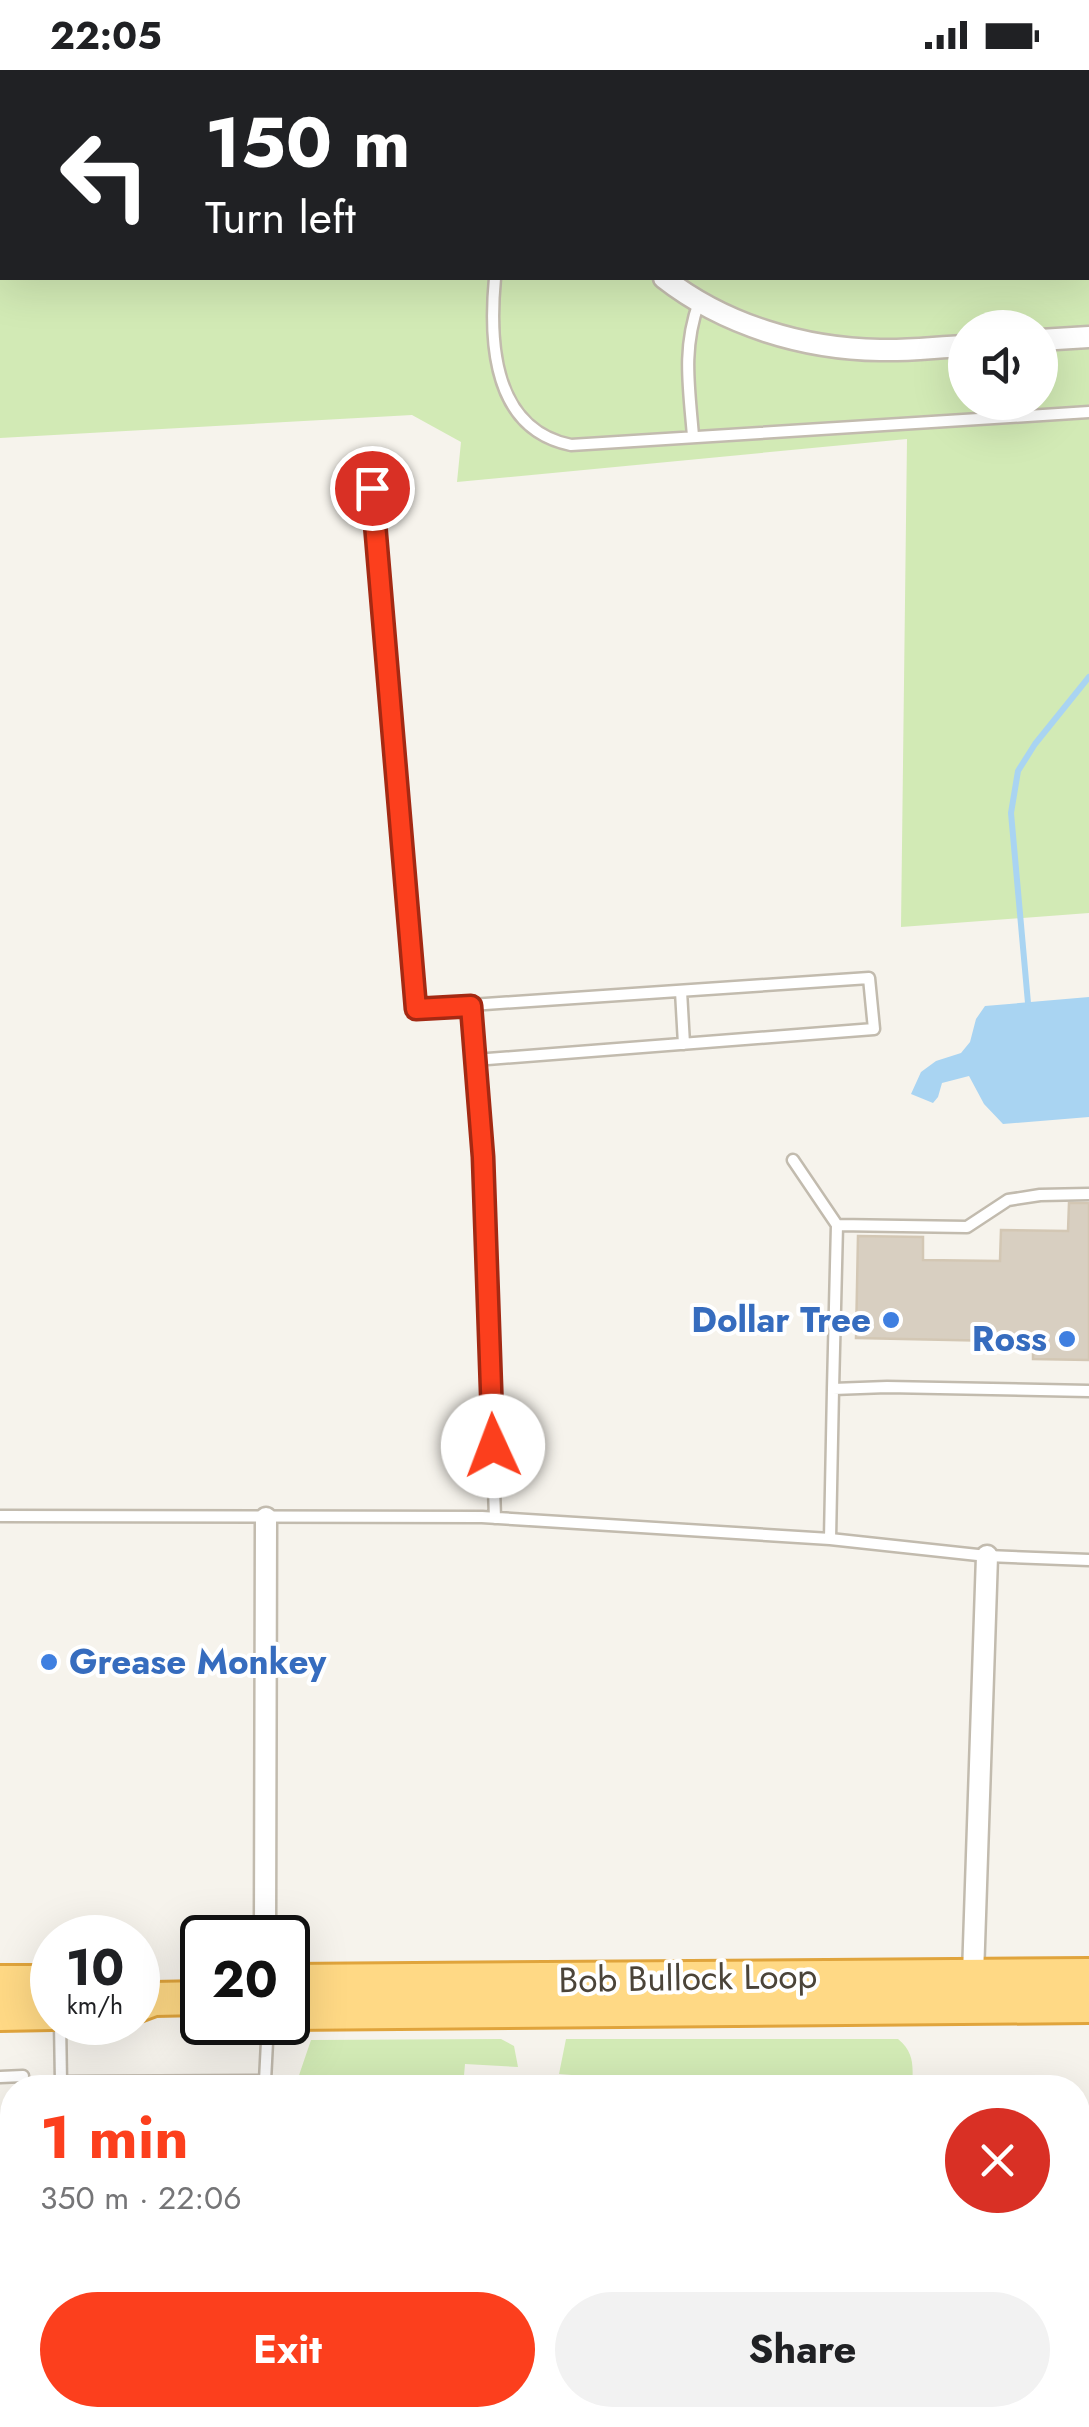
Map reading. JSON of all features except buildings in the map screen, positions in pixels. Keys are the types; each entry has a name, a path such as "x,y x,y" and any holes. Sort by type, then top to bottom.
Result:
{"highway":[{"name":"Bob Bullock Loop","path":"310,1980 1089,1975"},
{"path":"310,1997 444,1980"},
{"path":"0,1982 30,1982"},
{"name":"Bob Bullock Loop","path":"310,2013 1089,2006"},
{"path":"0,2014 30,2014"}],"street":[{"path":"667,280 699,302 768,332 838,347 896,350 948,347"},
{"path":"1058,339 1089,337"},
{"path":"266,1518 266,1915"},
{"path":"973,1975 987,1556"}],"lane":[{"path":"495,280 492,327 500,380 530,428 554,442 1089,412"},
{"path":"693,436 688,338 699,302"},
{"path":"372,488 416,1009 869,978 874,1029 475,1060"},
{"path":"681,991 684,1044"},
{"path":"471,1006 483,1157 495,1518"},
{"path":"792,1160 837,1225 830,1538"},
{"path":"837,1225 967,1228 1008,1200 1089,1194"},
{"path":"834,1389 887,1386 1089,1391"},
{"path":"0,1516 495,1518 830,1538 987,1556 1089,1560"},
{"path":"61,2045 62,2075"},
{"path":"265,2075 267,2045"}],"green space":[{"path":"0,280 1089,280 1089,913 901,927 907,439 457,482 461,442 412,415 0,438"},
{"path":"501,2039 514,2046 518,2067 465,2064 464,2075 299,2075 310,2043"},
{"path":"566,2039 898,2039 910,2055 912,2067 912,2075 559,2074"}],"water":[{"path":"1089,997 1089,1117 1003,1124 984,1104 969,1076 942,1083 933,1103 911,1094 921,1072 936,1061 961,1053 970,1042 976,1019 985,1006"}],"waterway":[{"path":"1028,1003 1011,813 1018,771 1089,677"}],"place":[{"name":"Dollar Tree","path":"891,1320"},
{"name":"Ross","path":"1067,1339"},
{"name":"Grease Monkey","path":"49,1662"}],"route":[{"path":"372,488 416,1009 471,1006 483,1157 493,1446"}]}
